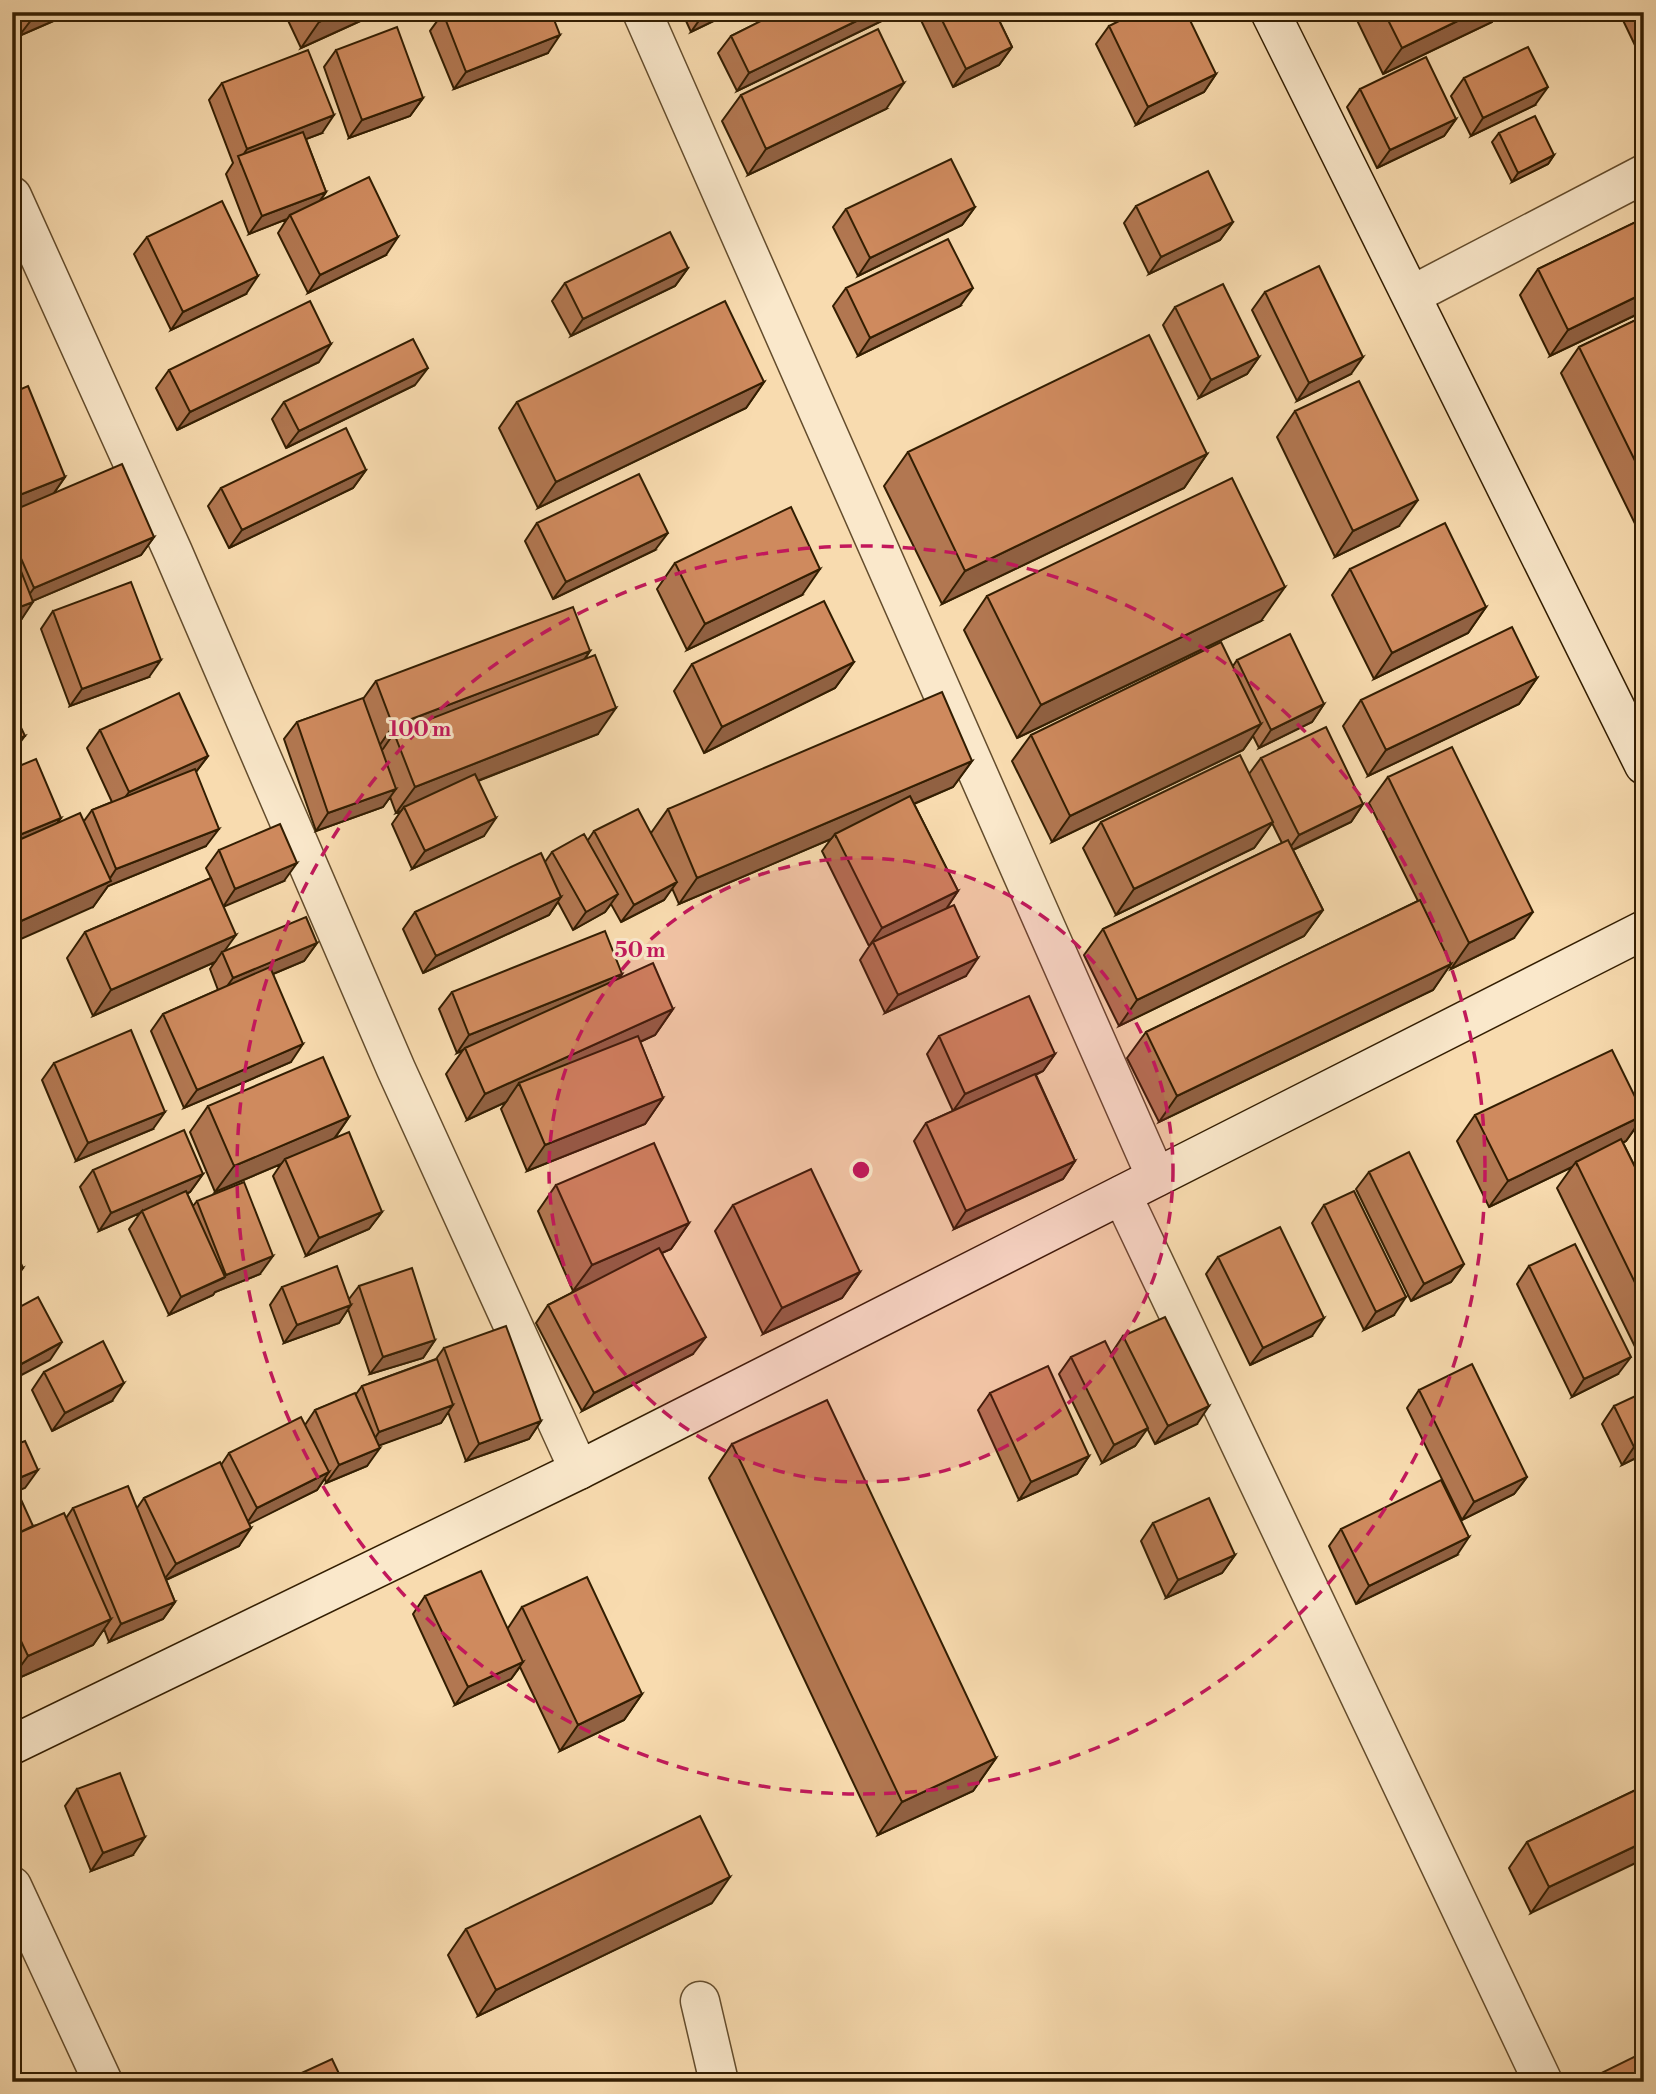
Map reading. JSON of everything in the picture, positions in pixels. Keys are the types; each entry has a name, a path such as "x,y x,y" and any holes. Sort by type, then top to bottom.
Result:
{"street":[{"path":"642,12 1156,1177"},
{"path":"1269,12 1644,765"},
{"path":"1412,295 1644,174"},
{"path":"12,196 173,552 396,1069 579,1470"},
{"path":"12,1745 579,1470 1644,930"},
{"path":"1122,1195 1544,2082"},
{"path":"12,1886 103,2082"},
{"path":"700,2001 719,2082"}],"building":[{"path":"29,12 46,12 32,19"},
{"path":"314,12 340,12 319,22"},
{"path":"551,12 560,35 466,72 443,13"},
{"path":"779,12 875,12 749,73 731,36"},
{"path":"938,12 995,12 1012,47 966,69"},
{"path":"1137,12 1186,12 1216,74 1148,107 1109,26"},
{"path":"1384,12 1476,12 1402,48"},
{"path":"397,27 423,98 362,120 336,50"},
{"path":"878,29 904,83 766,149 741,95"},
{"path":"1528,47 1548,87 1483,118 1464,78"},
{"path":"308,50 334,115 247,149 222,83"},
{"path":"1426,57 1456,119 1390,150 1360,89"},
{"path":"1535,116 1554,155 1518,173 1499,133"},
{"path":"303,132 326,192 262,216 238,156"},
{"path":"951,159 975,207 870,258 846,209"},
{"path":"1208,171 1233,222 1161,257 1136,206"},
{"path":"369,177 398,237 320,275 290,215"},
{"path":"222,201 258,276 183,312 147,237"},
{"path":"1644,218 1644,293 1568,330 1538,269"},
{"path":"670,232 688,268 583,319 565,283"},
{"path":"948,239 973,288 870,338 846,288"},
{"path":"1319,266 1363,357 1309,383 1265,292"},
{"path":"1223,284 1259,357 1211,380 1175,307"},
{"path":"310,301 331,344 190,412 169,370"},
{"path":"725,301 764,382 556,482 517,402"},
{"path":"1644,316 1644,479 1579,347"},
{"path":"1149,335 1207,454 965,571 908,452"},
{"path":"413,339 428,368 299,431 284,402"},
{"path":"12,373 17,384 12,386"},
{"path":"1359,381 1418,500 1353,531 1295,411"},
{"path":"28,386 65,477 12,498 12,393"},
{"path":"346,428 366,470 242,530 221,488"},
{"path":"122,464 154,537 34,588 12,538 12,511"},
{"path":"639,474 668,533 566,582 537,523"},
{"path":"1232,478 1285,587 1041,705 987,596"},
{"path":"791,507 820,569 705,624 675,563"},
{"path":"1445,523 1486,607 1392,653 1350,569"},
{"path":"12,548 33,602 12,610"},
{"path":"131,582 161,660 82,689 53,611"},
{"path":"824,601 854,662 722,727 692,664"},
{"path":"573,607 590,651 393,726 376,681"},
{"path":"1512,627 1537,678 1386,750 1361,700"},
{"path":"1290,634 1324,704 1271,730 1237,660"},
{"path":"1221,642 1261,724 1070,816 1031,735"},
{"path":"595,655 616,708 415,787 394,733"},
{"path":"942,692 972,761 697,878 668,809"},
{"path":"179,693 208,756 129,792 100,730"},
{"path":"363,698 396,789 328,813 297,722"},
{"path":"12,709 25,736 12,741"},
{"path":"1326,727 1363,804 1299,835 1261,758"},
{"path":"1452,747 1533,912 1469,943 1388,777"},
{"path":"1240,755 1273,822 1134,889 1101,822"},
{"path":"36,759 61,818 12,838 12,769"},
{"path":"195,769 219,829 116,869 92,810"},
{"path":"475,774 496,818 425,851 404,807"},
{"path":"910,796 958,891 882,928 835,834"},
{"path":"638,809 677,882 634,905 594,831"},
{"path":"80,813 111,881 12,925 12,843"},
{"path":"280,824 297,863 235,889 219,850"},
{"path":"584,834 618,894 586,912 552,852"},
{"path":"1288,840 1323,910 1137,1000 1103,929"},
{"path":"541,853 561,897 436,956 415,912"},
{"path":"211,878 236,935 111,990 85,932"},
{"path":"1420,900 1451,964 1177,1096 1146,1032"},
{"path":"954,905 978,958 898,995 873,942"},
{"path":"306,917 317,943 233,978 222,952"},
{"path":"605,931 622,974 469,1035 452,992"},
{"path":"653,963 673,1009 485,1094 465,1048"},
{"path":"270,967 303,1044 197,1090 163,1014"},
{"path":"1029,996 1055,1054 965,1094 939,1036"},
{"path":"131,1030 165,1112 88,1143 54,1063"},
{"path":"638,1036 663,1098 545,1145 519,1083"},
{"path":"1612,1050 1644,1115 1508,1181 1475,1115"},
{"path":"323,1057 349,1117 234,1166 208,1106"},
{"path":"1035,1074 1075,1161 966,1211 926,1123"},
{"path":"184,1130 203,1174 111,1213 93,1170"},
{"path":"349,1132 382,1212 319,1238 285,1159"},
{"path":"1621,1139 1644,1185 1644,1301 1576,1162"},
{"path":"654,1143 689,1223 592,1265 556,1185"},
{"path":"1409,1152 1464,1264 1424,1284 1369,1172"},
{"path":"811,1169 860,1272 782,1308 733,1205"},
{"path":"244,1182 273,1256 226,1275 197,1201"},
{"path":"186,1191 225,1277 181,1297 142,1211"},
{"path":"1354,1191 1406,1297 1376,1312 1324,1205"},
{"path":"1280,1227 1324,1318 1263,1348 1218,1257"},
{"path":"12,1244 23,1268 12,1273"},
{"path":"1575,1244 1631,1357 1584,1379 1529,1266"},
{"path":"659,1248 706,1337 594,1393 548,1305"},
{"path":"337,1266 351,1305 297,1325 282,1287"},
{"path":"412,1268 435,1340 383,1357 359,1286"},
{"path":"38,1297 62,1342 12,1369 12,1311"},
{"path":"1165,1317 1209,1406 1168,1426 1123,1336"},
{"path":"506,1326 541,1421 479,1444 444,1348"},
{"path":"103,1341 124,1383 65,1413 44,1372"},
{"path":"1105,1341 1148,1428 1114,1445 1071,1357"},
{"path":"437,1359 453,1405 379,1432 362,1386"},
{"path":"1472,1364 1527,1477 1474,1502 1419,1390"},
{"path":"1048,1366 1089,1456 1031,1482 990,1393"},
{"path":"1644,1392 1644,1443 1634,1447 1614,1406"},
{"path":"355,1393 380,1448 339,1465 315,1410"},
{"path":"827,1400 996,1758 902,1802 732,1444"},
{"path":"301,1417 329,1472 257,1508 229,1453"},
{"path":"25,1441 38,1470 12,1481 12,1446"},
{"path":"220,1462 251,1528 176,1564 144,1498"},
{"path":"1441,1480 1469,1537 1369,1586 1341,1529"},
{"path":"128,1486 175,1602 121,1624 73,1508"},
{"path":"18,1493 33,1526 12,1536 12,1496"},
{"path":"1209,1498 1235,1555 1178,1580 1153,1523"},
{"path":"64,1513 111,1619 28,1656 12,1622 12,1536"},
{"path":"481,1571 523,1662 468,1687 425,1596"},
{"path":"587,1577 642,1694 578,1725 522,1607"},
{"path":"120,1773 145,1837 103,1853 77,1789"},
{"path":"1644,1786 1644,1842 1549,1887 1527,1842"},
{"path":"700,1816 730,1877 496,1990 466,1929"},
{"path":"1644,2052 1644,2082 1587,2082 1587,2080"},
{"path":"332,2059 343,2082 282,2082"},
{"path":"12,2066 20,2081 20,2082 12,2082"}]}
